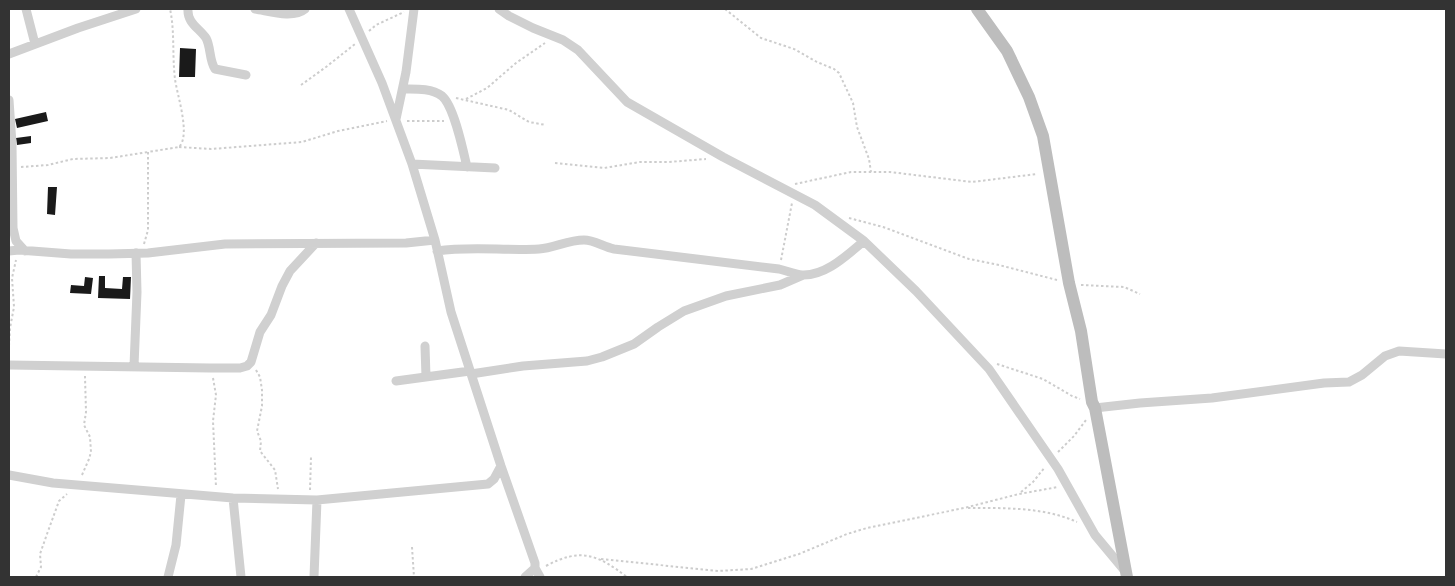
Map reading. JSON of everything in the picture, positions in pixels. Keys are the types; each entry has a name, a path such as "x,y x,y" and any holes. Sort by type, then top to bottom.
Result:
{"street":[{"path":"26,9 35,44"},
{"path":"9,54 136,9"},
{"path":"188,9 189,19 206,38 215,69 246,75"},
{"path":"255,9 290,13 300,12 305,9"},
{"path":"348,9 382,83 412,164 438,251 450,312 538,572 525,577"},
{"path":"499,9 532,28 556,37 578,50 627,102 723,157 783,187 828,214 864,241 916,291 989,368 1051,459 1068,486 1090,528 1126,575"},
{"path":"977,9 1007,51 1029,97 1043,136 1069,283 1081,332 1126,575"},
{"path":"395,120 403,89 412,34 410,10"},
{"path":"403,89 425,90 438,94 445,99 454,120 468,167"},
{"path":"9,100 13,228 16,241 22,250"},
{"path":"412,164 495,168"},
{"path":"9,252 22,250 71,254 138,253 225,244 406,243 435,240"},
{"path":"438,251 478,248 536,249 549,248 570,241 585,240 614,249 779,269 803,275"},
{"path":"396,380 602,358 634,344 658,326 684,311 726,296 780,285 803,275 828,268 840,261 864,241"},
{"path":"9,366 240,368 247,366 251,362 260,332 271,315 286,279 300,259 316,243"},
{"path":"134,366 138,253"},
{"path":"425,346 426,377"},
{"path":"1093,405 1212,398 1315,384 1349,382 1362,375 1385,356 1400,351 1446,354"},
{"path":"9,475 26,479 181,495 313,500 488,484 494,480 501,466"},
{"path":"168,577 176,545 181,495"},
{"path":"233,498 241,577"},
{"path":"313,500 314,577"}],"path":[{"path":"170,9 174,39 172,50 175,80 184,136 183,142 179,147"},
{"path":"725,9 760,38 794,49 817,62 831,67 839,73 853,103 871,172"},
{"path":"302,84 363,39 372,28 410,10"},
{"path":"465,100 487,88 522,58 556,37"},
{"path":"438,94 509,110 529,122 546,125"},
{"path":"11,168 48,165 73,160 110,158 179,147 211,149 302,142 338,131 395,120 414,122 454,120"},
{"path":"138,253 146,241 148,230 146,156 148,152"},
{"path":"555,163 604,168 640,162 697,161 723,157"},
{"path":"783,187 816,178 851,172 914,174 972,182 1050,173"},
{"path":"779,269 794,194"},
{"path":"846,217 891,230 969,259 1069,283 1088,286 1124,287 1140,294"},
{"path":"9,346 14,307 12,278 22,250"},
{"path":"251,362 260,375 261,381 262,406 257,431 261,441 260,451 276,470 279,499"},
{"path":"997,364 1044,379 1072,396 1093,405 1074,436 1051,459 1033,482 1019,494"},
{"path":"36,577 42,564 40,554 42,547 59,501 67,494 72,484 84,471 91,452 90,437 84,425 86,412 85,366"},
{"path":"210,368 216,395 213,421 215,438 213,453 216,480 215,497"},
{"path":"311,457 313,500"},
{"path":"601,559 718,571 751,569 800,554 846,534 867,528 964,508 1019,494 1068,486"},
{"path":"964,508 1002,508 1038,512 1068,518 1090,528"},
{"path":"412,547 414,577"},
{"path":"538,572 554,562 573,557 593,556 601,559 627,577"}],"building":[{"path":"180,48 196,49 195,77 179,77"},
{"path":"46,112 48,121 17,128 15,119"},
{"path":"31,136 31,143 17,145 16,138"},
{"path":"48,187 57,187 55,215 47,214"},
{"path":"99,276 105,276 105,288 122,289 123,277 131,277 130,299 98,298"},
{"path":"85,277 93,278 91,294 70,293 71,285 84,286"}]}
